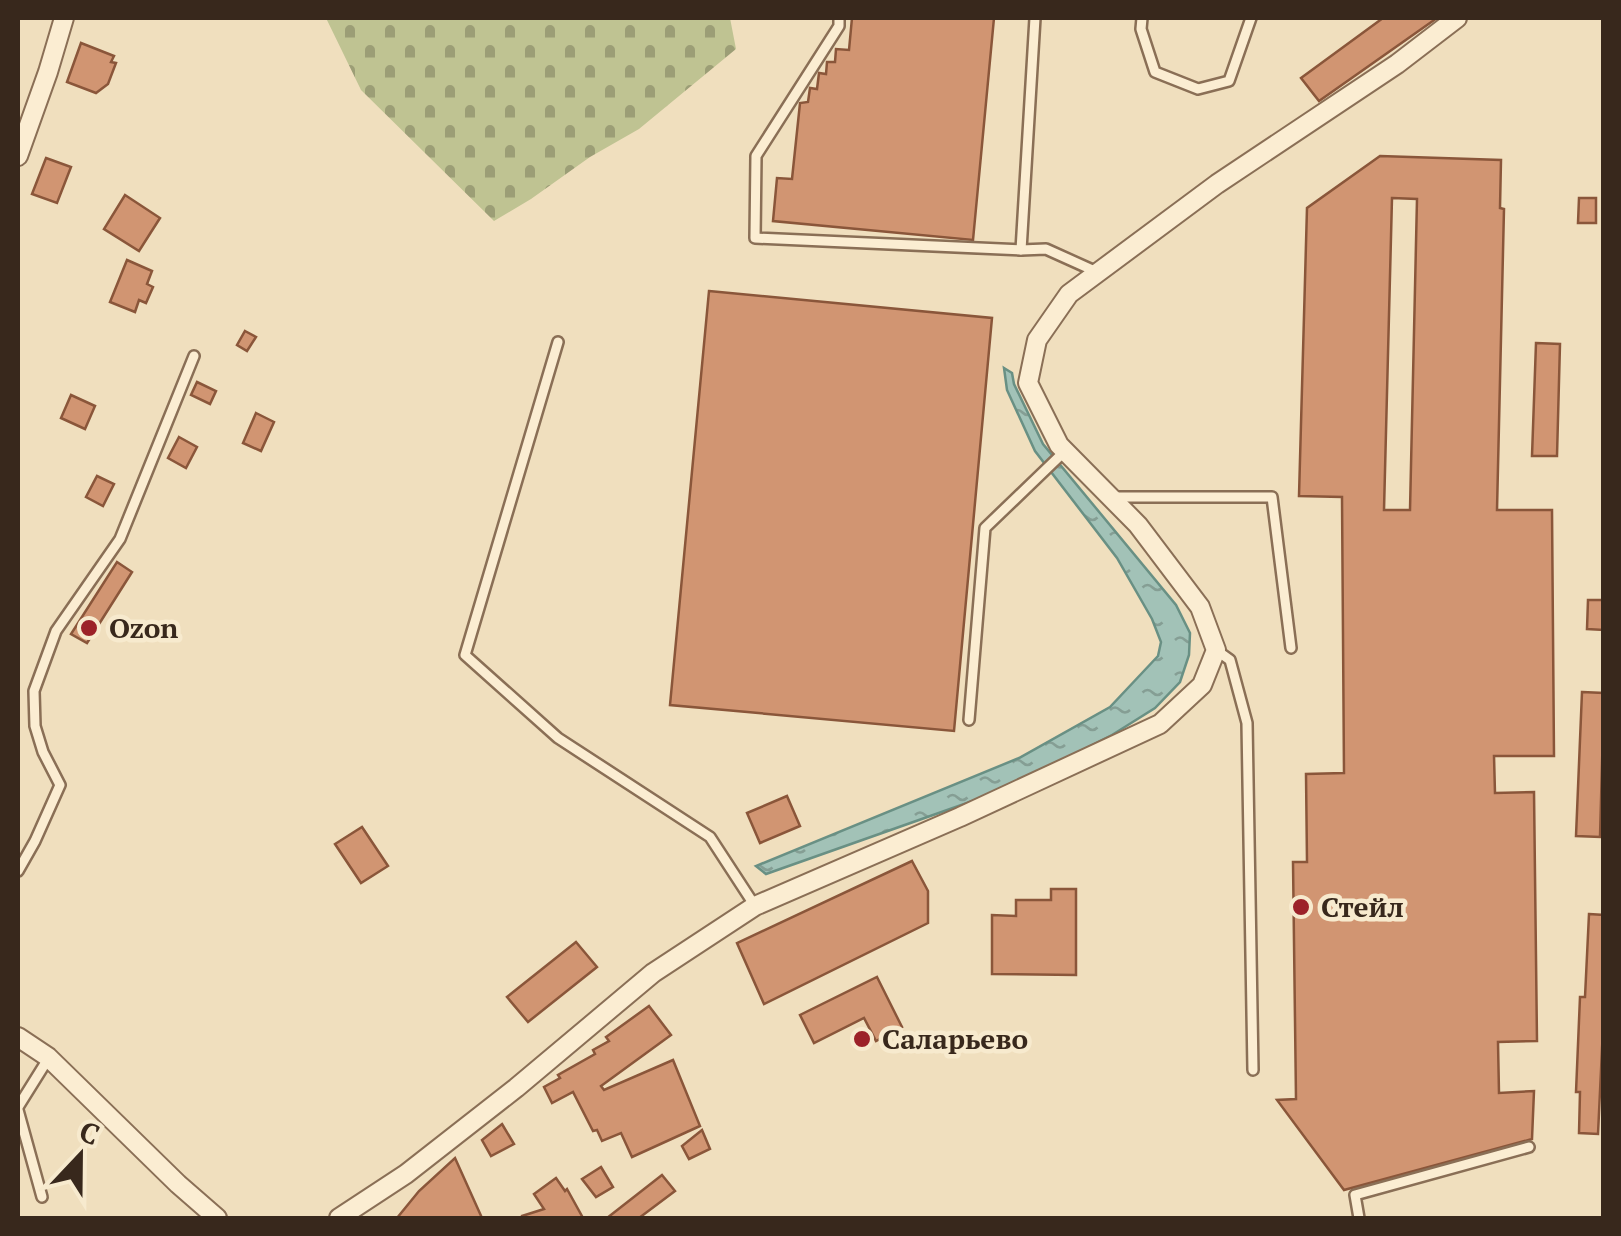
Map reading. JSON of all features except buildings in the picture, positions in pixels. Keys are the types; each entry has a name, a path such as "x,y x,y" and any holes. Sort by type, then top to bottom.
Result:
{"street":[{"path":"18,156 64,18"},
{"path":"339,1218 406,1174 485,1113 653,973 755,906 1160,724 1202,686 1216,650 1200,608 1138,525 1060,445 1028,383 1036,340 1069,294 1217,184 1396,64 1457,18"},
{"path":"18,1037 48,1057 217,1218"}],"lane":[{"path":"838,18 840,26 756,156 755,238 1046,249 1098,272"},
{"path":"1020,250 1035,18"},
{"path":"1142,18 1140,29 1155,72 1198,89 1229,81 1251,18"},
{"path":"558,342 465,655 558,738 710,837 755,906"},
{"path":"18,871 60,785 34,726 34,691 45,658 56,630 120,540 194,356"},
{"path":"970,720 986,528 1065,450"},
{"path":"1108,497 1272,497 1290,648"},
{"path":"1216,650 1230,660 1247,722 1253,1070"},
{"path":"42,1197 18,1108 48,1057"},
{"path":"1359,1218 1355,1195 1528,1147"}],"green space":[{"path":"326,18 730,18 736,49 639,129 494,221 361,90"}],"water":[{"path":"1004,368 1012,373 1043,444 1176,605 1190,633 1189,655 1180,682 1155,708 1112,735 1001,791 766,874 756,866 1019,758 1110,707 1158,656 1161,642 1152,619 1117,558 1035,451 1007,390"}],"place":[{"name":"Ozon","path":"89,628"},
{"name":"Стейл","path":"1301,907"},
{"name":"Саларьево","path":"862,1039"}]}
